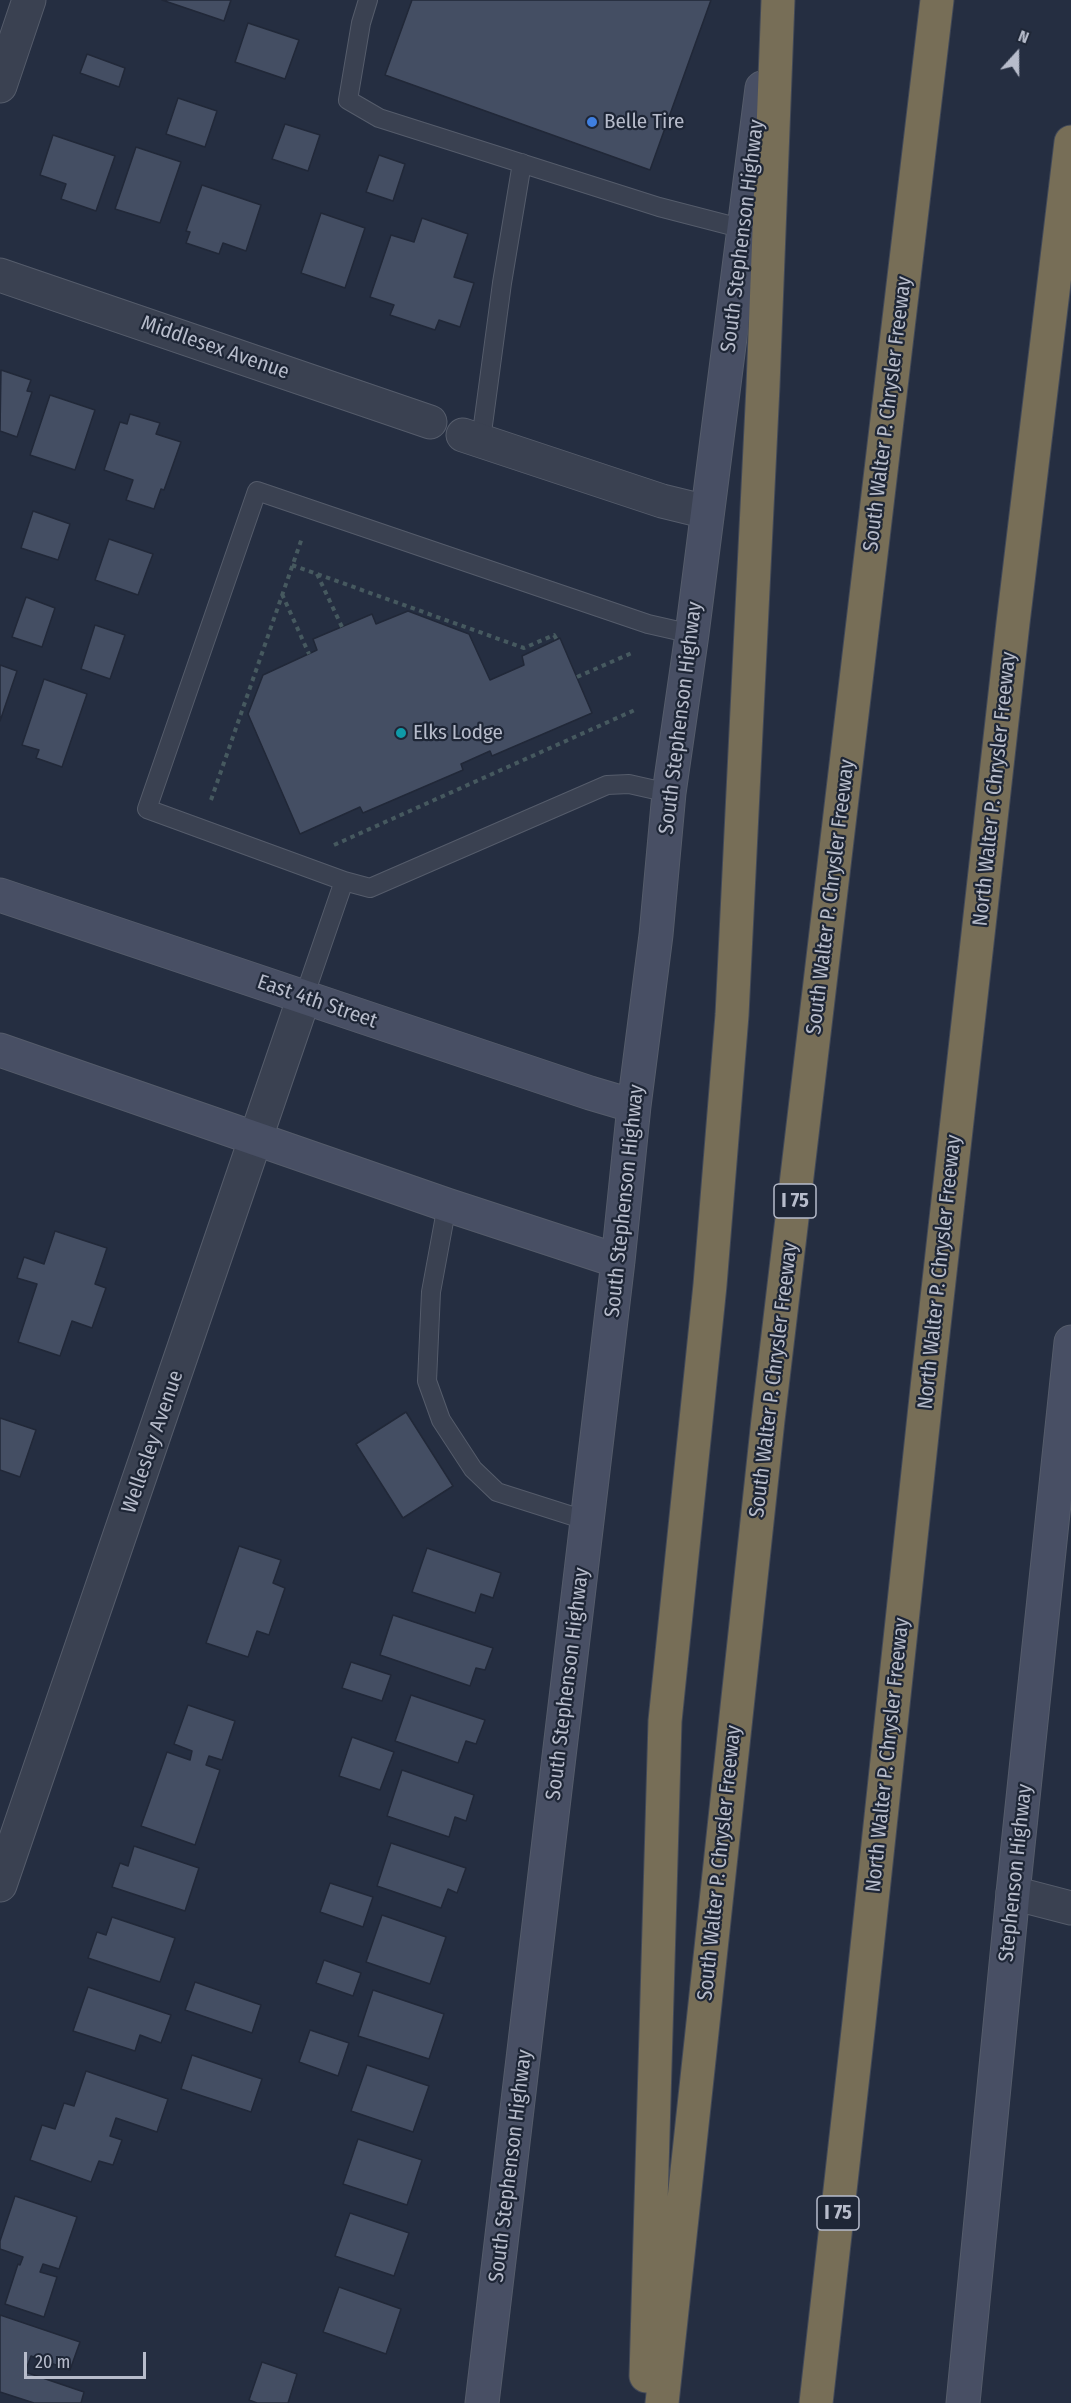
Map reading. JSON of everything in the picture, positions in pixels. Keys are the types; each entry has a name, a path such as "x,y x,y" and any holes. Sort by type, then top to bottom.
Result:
{"highway":[{"path":"645,2403 664,1731 710,1285 732,1015 763,386 778,0"},
{"name":"South Walter P. Chrysler Freeway","path":"663,2403 768,1420 937,0"},
{"name":"North Walter P. Chrysler Freeway","path":"816,2403 860,2022 928,1379 1013,623 1071,142"}],"main road":[{"name":"South Stephenson Highway","path":"482,2403 588,1521 634,1106 656,935 669,793 692,634 773,0"},
{"name":"East 4th Street","path":"0,895 634,1106"},
{"path":"0,1050 447,1205 618,1261"},
{"name":"Stephenson Highway","path":"963,2403 1013,1893 1071,1342"}],"street":[{"path":"0,86 29,0"},
{"name":"Middlesex Avenue","path":"0,274 430,422"},
{"path":"472,437 662,501 707,512"},
{"name":"Wellesley Avenue","path":"0,1886 304,997"},
{"path":"1013,1893 1071,1908"}],"lane":[{"path":"368,0 361,23 348,100 379,118 659,207 744,229"},
{"path":"472,437 502,283 522,163"},
{"path":"669,793 629,784 607,785 370,888 344,881 147,809 257,491 648,624 692,634"},
{"path":"304,997 344,881"},
{"path":"447,1205 431,1292 427,1381 441,1420 473,1469 497,1492 588,1521"}],"path":[{"path":"208,808 312,510"},
{"path":"292,565 525,648 554,636 556,640"},
{"path":"317,574 342,627"},
{"path":"282,594 309,654"},
{"path":"577,677 636,651"},
{"path":"327,848 637,709"}],"building":[{"path":"162,0 231,0 224,21"},
{"name":"Belle Tire","path":"412,0 711,0 650,170 385,75"},
{"path":"248,23 299,40 285,79 235,62"},
{"path":"87,54 125,68 119,87 80,73"},
{"path":"178,98 217,111 205,147 166,134"},
{"path":"285,124 320,135 308,171 272,159"},
{"path":"53,135 115,156 96,211 61,199 66,184 40,175"},
{"path":"136,147 181,162 160,223 115,209"},
{"path":"379,155 405,164 393,201 366,192"},
{"path":"202,185 261,205 246,251 223,243 219,254 186,243 190,232 186,231"},
{"path":"321,213 365,228 345,288 301,273"},
{"path":"422,218 468,234 454,277 474,283 460,327 439,320 435,330 390,315 394,305 370,297 391,235 414,242"},
{"path":"1,370 31,380 27,391 32,392 17,437 0,431"},
{"path":"50,395 95,410 75,470 30,455"},
{"path":"130,414 160,423 156,434 181,442 164,490 161,489 154,509 126,500 133,480 104,470 120,422 127,424"},
{"path":"33,511 70,524 58,560 21,548"},
{"path":"109,539 153,554 138,595 95,580"},
{"path":"26,597 55,608 42,647 12,637"},
{"name":"Elks Lodge","path":"408,611 469,634 490,680 524,665 522,656 560,638 592,713 492,756 490,751 461,764 463,770 363,813 360,807 300,834 248,714 263,675 317,650 313,639 372,614 376,624"},
{"path":"95,625 125,635 110,679 81,669"},
{"path":"0,665 17,671 0,721"},
{"path":"44,679 87,694 62,767 36,758 39,750 22,745"},
{"path":"55,1231 107,1248 95,1284 106,1288 92,1328 72,1321 60,1356 18,1342 37,1284 17,1278 24,1257 44,1264"},
{"path":"406,1412 453,1486 403,1518 356,1444"},
{"path":"0,1418 36,1430 20,1477 0,1470"},
{"path":"239,1546 281,1560 273,1583 285,1588 269,1635 257,1631 248,1657 206,1643"},
{"path":"427,1548 501,1573 493,1598 481,1594 475,1613 412,1592"},
{"path":"393,1615 493,1648 485,1670 476,1668 470,1686 380,1655"},
{"path":"351,1662 391,1675 382,1701 342,1688"},
{"path":"411,1695 485,1720 476,1744 466,1741 458,1763 395,1741"},
{"path":"188,1705 235,1721 222,1760 209,1756 206,1765 220,1770 195,1845 141,1826 167,1752 190,1760 192,1751 174,1744"},
{"path":"352,1737 394,1752 380,1790 339,1776"},
{"path":"402,1770 474,1795 466,1821 455,1817 449,1837 387,1816"},
{"path":"391,1843 466,1868 457,1893 448,1889 441,1908 377,1886"},
{"path":"134,1846 199,1868 185,1911 112,1887 120,1863 128,1866"},
{"path":"330,1883 373,1897 363,1927 320,1912"},
{"path":"382,1915 446,1937 430,1984 366,1962"},
{"path":"112,1917 175,1938 160,1982 88,1958 97,1932 106,1935"},
{"path":"324,1960 361,1973 353,1996 316,1983"},
{"path":"195,1982 261,2005 252,2033 185,2010"},
{"path":"88,1987 171,2015 161,2043 140,2035 135,2051 73,2031"},
{"path":"373,1990 444,2014 429,2059 358,2036"},
{"path":"310,2030 349,2043 338,2076 299,2062"},
{"path":"192,2055 262,2079 251,2112 181,2089"},
{"path":"367,2065 429,2086 413,2132 351,2111"},
{"path":"86,2071 168,2099 157,2132 116,2118 110,2136 122,2140 113,2165 99,2161 91,2182 30,2160 42,2125 55,2129 64,2103 74,2106"},
{"path":"358,2139 422,2160 407,2205 343,2184"},
{"path":"15,2196 77,2217 59,2269 43,2264 40,2272 57,2277 44,2317 5,2304 18,2264 20,2265 23,2257 0,2249 0,2241"},
{"path":"350,2213 409,2233 394,2276 335,2256"},
{"path":"339,2287 401,2309 386,2354 323,2332"},
{"path":"0,2315 80,2342 70,2370 31,2356 25,2372 84,2392 81,2403 34,2403 0,2392"},
{"path":"262,2362 297,2374 288,2403 257,2403 249,2400"}],"place":[{"name":"Belle Tire","path":"592,122"},
{"name":"Elks Lodge","path":"401,733"}]}
